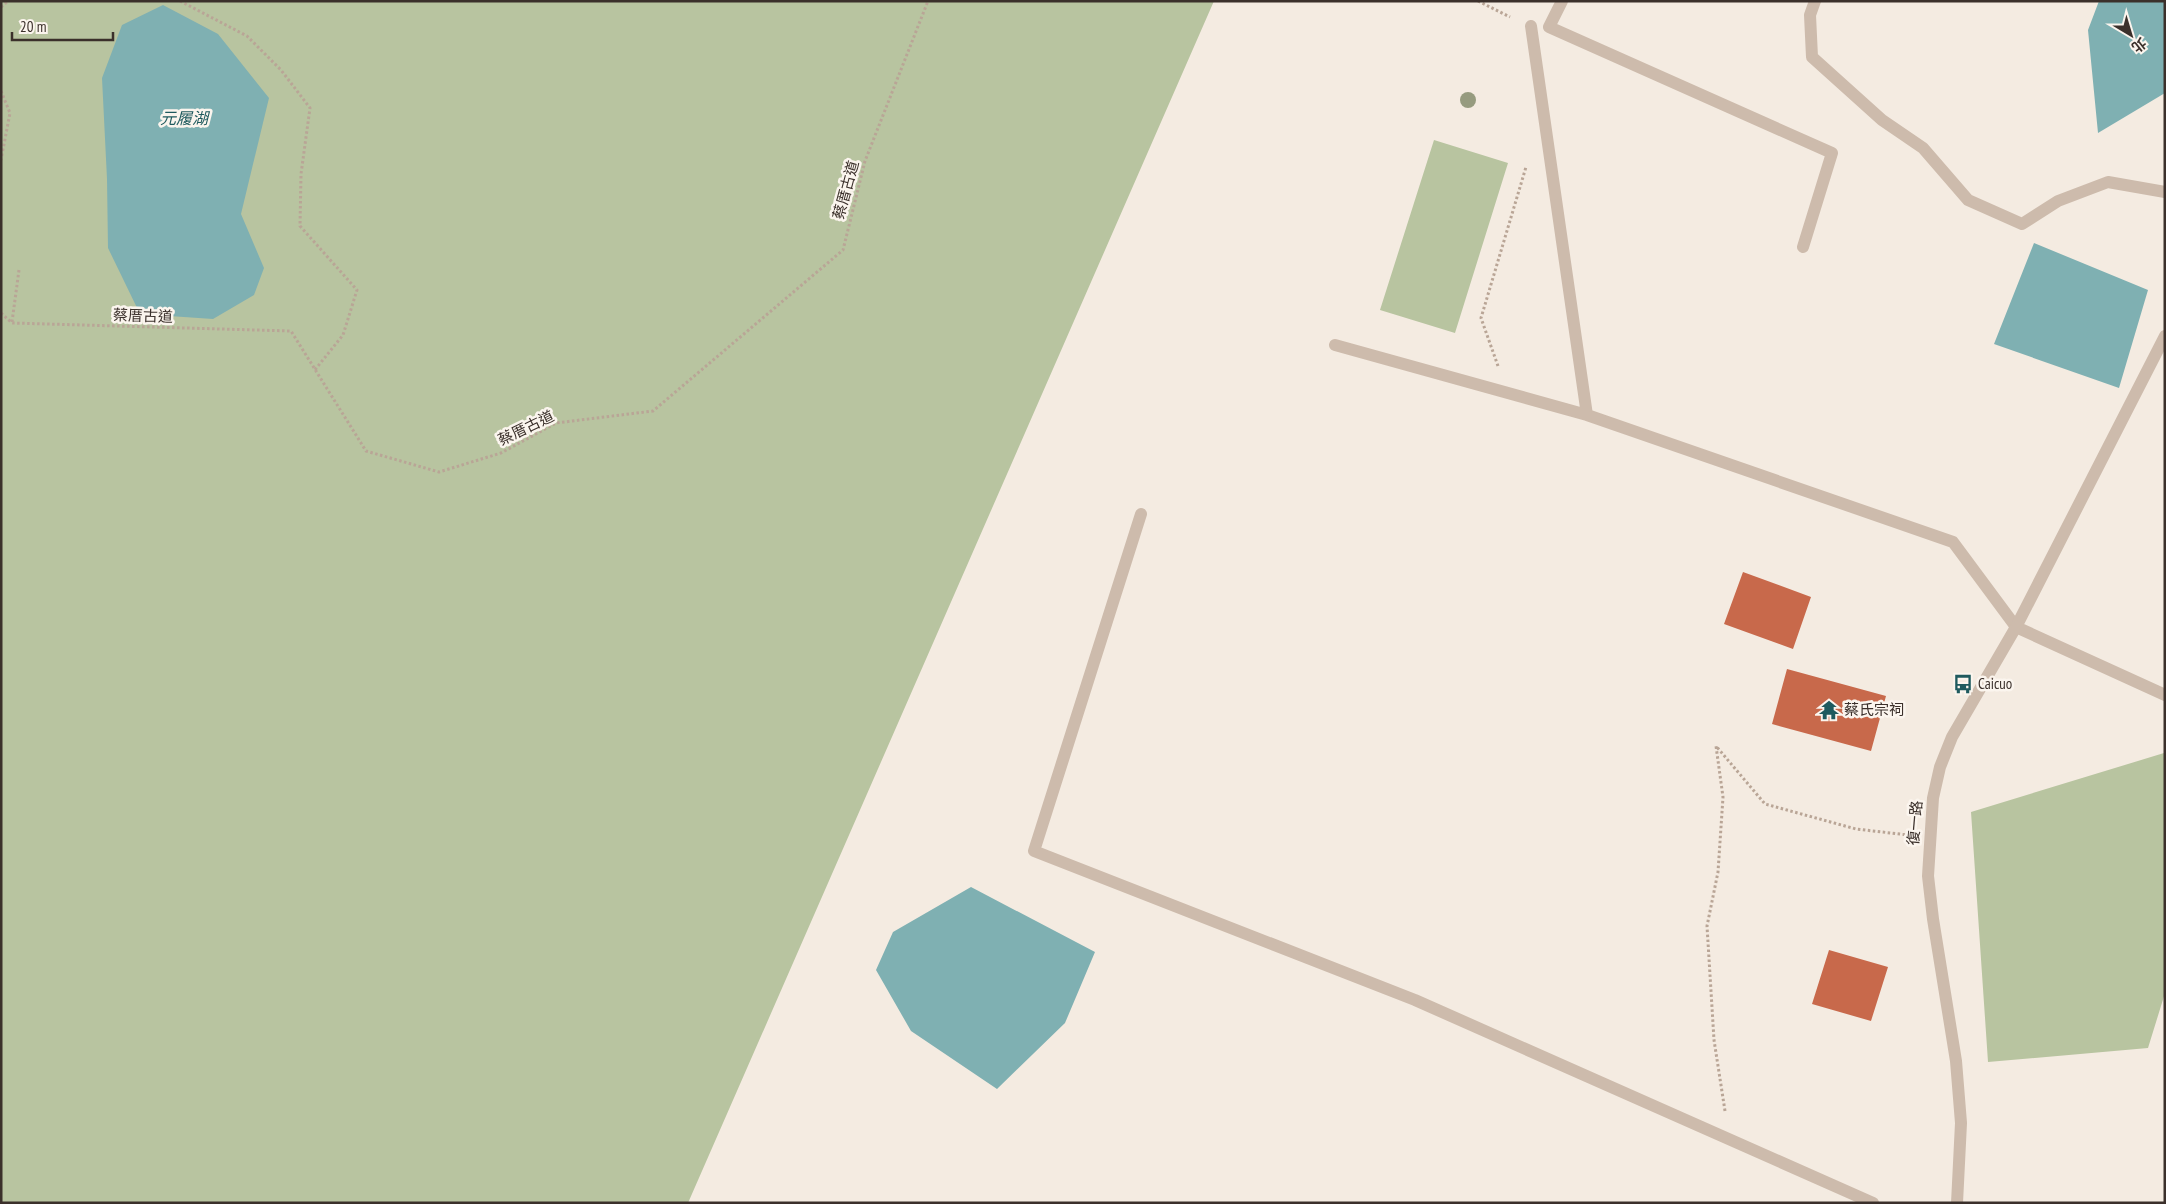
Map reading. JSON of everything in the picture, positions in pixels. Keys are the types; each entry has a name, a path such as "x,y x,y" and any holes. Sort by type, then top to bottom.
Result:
{"street":[{"path":"1562,1 1549,27 1832,153 1803,247"},
{"path":"1815,1 1810,15 1812,57 1882,120 1923,148 1968,200 2022,224 2058,201 2108,182 2165,192"},
{"path":"1531,26 1588,415"},
{"name":"復一路","path":"1957,1203 1961,1123 1957,1070 1928,876 1933,798 1940,767 1949,744 2016,627 2165,336"},
{"path":"1335,345 1588,415 1953,542 2016,627 2165,695"},
{"path":"1141,514 1034,851 1416,1000 1873,1203"}],"path":[{"path":"1,7 8,1"},
{"path":"180,1 247,36 281,70 310,108 301,174 300,226 357,290 343,335 314,371"},
{"name":"蔡厝古道","path":"12,322 291,331 314,371 366,451 439,472 501,453 556,423 653,412 843,250 865,161 928,1"},
{"path":"1478,1 1531,26"},
{"path":"1,90 10,113 1,160"},
{"path":"1507,393 1481,318 1526,165"},
{"path":"12,322 19,270"},
{"path":"1,313 12,322"},
{"path":"1730,1139 1714,1040 1707,926 1718,872 1723,797 1716,746 1765,804 1856,829 1929,837"}],"green space":[{"path":"1,1 1214,1 688,1203 1,1203"},
{"path":"1434,140 1508,163 1455,333 1380,310"},
{"path":"2164,753 2165,993 2148,1048 1988,1062 1971,812"}],"water":[{"path":"2099,1 2165,1 2165,93 2098,133 2088,30"},
{"name":"元履湖","path":"163,5 218,34 269,98 241,214 264,268 254,295 213,319 140,314 108,248 102,78 122,25"},
{"path":"2034,243 2148,290 2119,388 1994,344"},
{"path":"971,887 1095,952 1065,1023 997,1089 911,1031 876,970 893,932"}],"building":[{"path":"1743,572 1811,597 1793,649 1724,624"},
{"name":"蔡氏宗祠","path":"1787,669 1886,696 1871,751 1772,724"},
{"path":"1829,950 1888,967 1871,1021 1812,1004"}],"place":[{"name":"Caicuo","path":"1963,684"},
{"name":"蔡氏宗祠","path":"1829,710"}]}
